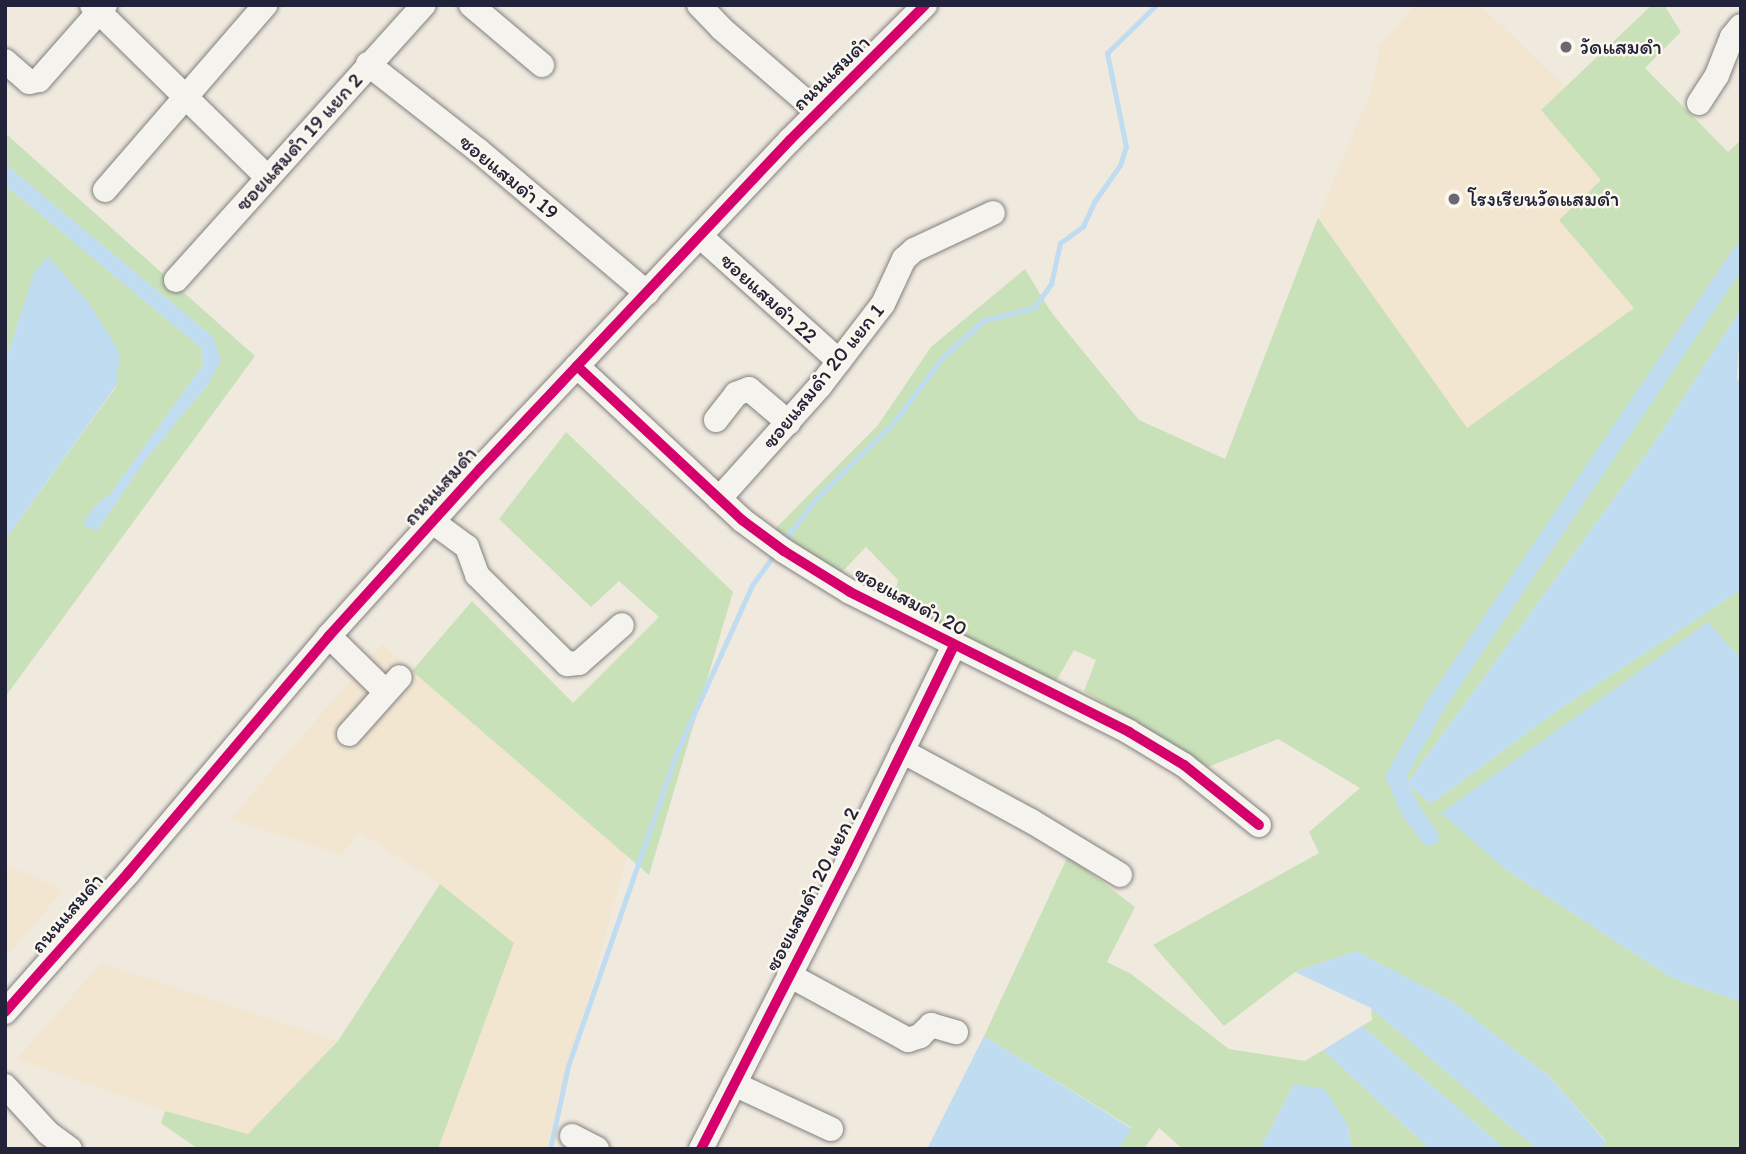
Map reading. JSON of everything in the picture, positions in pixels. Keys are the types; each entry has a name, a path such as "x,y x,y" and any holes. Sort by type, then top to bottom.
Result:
{"street":[{"path":"105,190 265,5"},
{"name":"ซอยแสมดำ 19 แยก 2","path":"176,280 424,5"},
{"path":"471,5 542,65"},
{"path":"699,5 722,29 818,112"},
{"name":"ถนนแสมดำ","path":"5,1012 128,873 329,636 433,522 818,112 925,5"},
{"path":"5,61 29,82 39,80 99,8 268,177"},
{"path":"1699,103 1717,75 1732,37 1741,26"},
{"name":"ซอยแสมดำ 19","path":"369,64 479,151 647,293"},
{"name":"ซอยแสมดำ 20 แยก 1","path":"719,499 789,423 883,304 904,259 914,250 993,213"},
{"name":"ซอยแสมดำ 22","path":"700,236 839,361"},
{"name":"ซอยแสมดำ 20","path":"577,366 719,499 776,546 850,592 1129,732 1184,765 1259,825"},
{"path":"716,420 736,394 749,389 789,423"},
{"path":"433,522 467,547 477,575 567,664 579,663 622,625"},
{"path":"329,636 393,684 349,734"},
{"name":"ซอยแสมดำ 20 แยก 2","path":"701,1149 954,646"},
{"path":"902,751 1031,821 1120,875"},
{"path":"789,975 908,1040 920,1036 931,1025 956,1032"},
{"path":"734,1084 831,1129"},
{"path":"5,1086 48,1133 70,1149"},
{"path":"572,1136 597,1149"}],"shaded area":[{"name":"โรงเรียนวัดแสมดำ","path":"1415,5 1480,5 1567,88 1541,110 1602,180 1560,220 1635,308 1466,429 1318,218 1372,89 1380,46"},
{"path":"382,644 627,856 547,1149 438,1149 514,943 440,884 359,832 342,855 230,819"},
{"path":"5,864 63,890 5,959"},
{"path":"101,963 338,1041 248,1134 165,1111 17,1059"}],"green space":[{"path":"1652,5 1664,5 1681,32 1645,68 1728,152 1741,140 1741,309 1654,443 1407,783 1431,804 1561,708 1741,590 1741,659 1708,623 1506,870 1672,978 1741,1002 1741,1149 1599,1149 1606,1141 1548,1075 1450,1000 1356,951 1295,972 1224,1026 1153,945 1319,853 1309,832 1360,788 1278,739 1208,767 1084,691 1096,660 1074,650 1055,683 893,600 898,580 866,547 840,574 775,529 878,425 931,347 1025,269 1051,312 1139,420 1225,459 1318,218 1467,428 1634,308 1559,220 1601,180 1541,110"},
{"path":"5,133 255,356 5,697 5,540 116,387 34,274 5,363 5,185 201,348 203,365 111,493 93,508 97,531 146,459 208,384 213,337 5,164"},
{"path":"566,432 733,592 649,875 412,671 472,601 573,703 659,617 619,581 591,607 499,519"},
{"path":"1068,856 1135,907 1107,962 1131,974 1229,1049 1305,1061 1323,1050 1430,1149 1352,1149 1348,1126 1294,1084 1260,1149 1183,1149 1159,1128 1144,1149 1118,1149 1132,1128 984,1036"},
{"path":"440,884 514,943 438,1149 198,1149 161,1123 165,1111 248,1134 338,1041"},
{"path":"1371,1008 1537,1149 1506,1149 1362,1026 1372,1020"}],"water":[{"path":"5,164 213,337 221,360 208,384 146,459 97,531 83,525 93,508 111,493 203,365 201,348 5,185"},
{"path":"48,256 89,303 120,353 116,386 5,540 5,363 34,273"},
{"path":"1741,309 1737,379 1741,383 1741,590 1561,708 1431,804 1407,783 1654,443"},
{"path":"1708,622 1741,659 1741,1002 1672,978 1506,870 1441,813"},
{"path":"1356,951 1450,1000 1548,1075 1606,1142 1599,1149 1537,1149 1371,1008 1295,972"},
{"path":"1362,1026 1506,1149 1430,1149 1323,1050"},
{"path":"984,1036 1132,1129 1118,1149 927,1149"},
{"path":"1294,1084 1325,1089 1348,1126 1352,1149 1260,1149"}],"waterway":[{"path":"784,541 813,502 893,423 943,357 984,320 1034,308 1051,284 1060,243 1083,226 1094,202 1120,165 1126,147 1107,53 1156,5"},
{"path":"1429,836 1410,810 1395,776 1436,703 1741,253"},
{"path":"550,1149 568,1066 677,752 752,585 776,552"}],"cycle path":[{"path":"5,1012 128,873 329,636 480,469 790,140 925,5"},
{"path":"577,366 742,520 784,551 850,592 1129,732 1184,765 1259,825"},
{"path":"701,1149 847,864 954,646"}],"place":[{"name":"วัดแสมดำ","path":"1566,47"},
{"name":"โรงเรียนวัดแสมดำ","path":"1454,199"}]}
